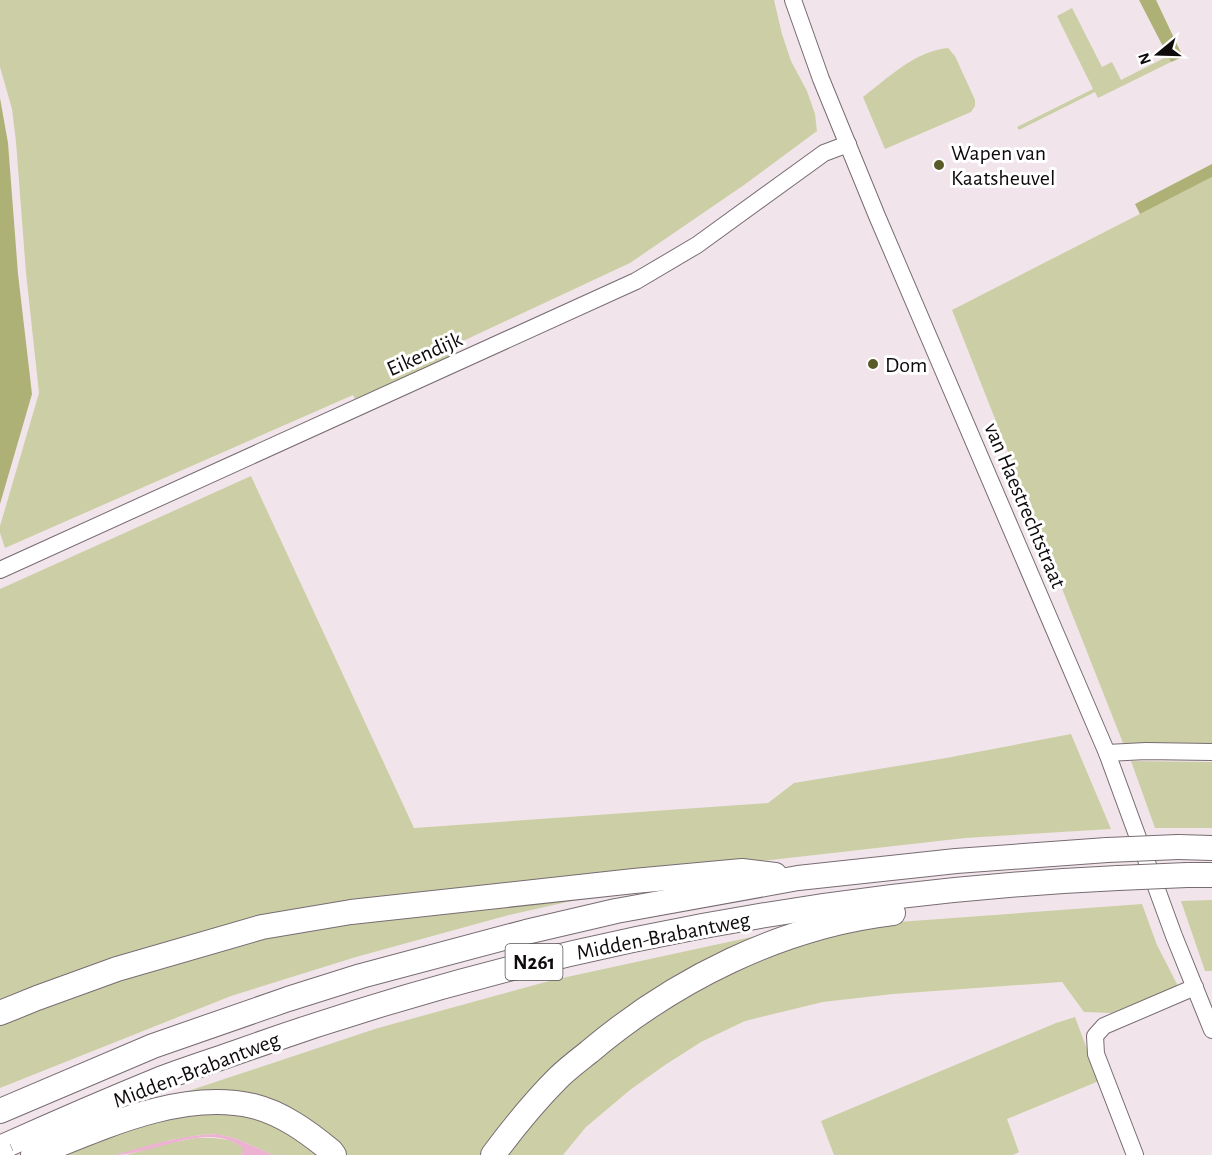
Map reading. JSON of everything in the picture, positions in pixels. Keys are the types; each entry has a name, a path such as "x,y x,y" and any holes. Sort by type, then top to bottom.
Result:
{"highway":[{"name":"Midden-Brabantweg","path":"0,1110 153,1046 288,999 361,976 483,943 616,911 798,878 956,861 1107,850 1212,848"},
{"name":"N261","path":"0,1013 117,969 262,927 351,912 742,871 798,878"},
{"name":"Midden-Brabantweg","path":"0,1148 161,1079 297,1031 430,990 619,942 803,909 940,892 1069,880 1212,875"},
{"name":"N261","path":"493,1155 515,1124 559,1077 603,1040 670,993 746,954 782,940 848,921 966,905 1069,880"},
{"path":"33,1155 145,1113 174,1106 227,1102 254,1106 274,1114 304,1129 334,1155"}],"main road":[{"path":"0,1148 3,1155"}],"street":[{"name":"van Haestrechtstraat","path":"793,0 821,79 895,257 1107,753 1174,936 1212,1030"},
{"name":"Eikendijk","path":"0,570 636,281 697,245 824,153 848,144"},
{"path":"1107,753 1212,752"},
{"path":"1135,1155 1096,1054 1095,1036 1104,1026 1195,987"}],"green space":[{"path":"0,0 774,0 791,61 807,91 815,114 817,131 744,185 630,263 448,348 452,358 355,399 353,395 5,548 0,526 39,393 26,273 16,142 12,109 0,67"},
{"path":"1139,0 1156,0 1183,57 1171,62"},
{"path":"1072,8 1102,67 1112,62 1121,80 1168,56 1171,62 1098,98 1095,92 1019,130 1017,127 1093,89 1057,16"},
{"path":"948,48 955,56 975,100 975,106 971,112 885,149 863,97 913,60 924,54"},
{"path":"0,98 8,143 18,274 32,394 0,504"},
{"path":"1212,164 1212,177 1140,214 1135,204"},
{"path":"1212,177 1212,745 1123,743 952,310"},
{"path":"251,476 414,828 768,803 794,783 946,758 1071,734 1111,829 965,838 371,905 0,1008 0,589"},
{"path":"1131,761 1212,762 1212,828 1155,828"},
{"path":"616,891 509,915 356,957 231,996 0,1088 0,1020 61,995 278,930"},
{"path":"1212,900 1212,971 1205,971 1181,901"},
{"path":"1142,904 1157,945 1177,984 1175,989 1111,1013 1084,1012 1062,982 893,994 823,1002 745,1021 701,1042 630,1090 586,1127 563,1155 501,1155 589,1061 656,1008 749,961 871,924"},
{"path":"783,930 689,975 485,1155 344,1155 310,1124 167,1098 378,1028 553,980"},
{"path":"1075,1017 1099,1081 1007,1119 1019,1152 1013,1155 834,1155 821,1121"},
{"path":"225,1108 271,1119 323,1155 273,1155 237,1139 218,1134 171,1140 115,1155 47,1155 175,1111"},
{"path":"196,1138 230,1140 244,1148 242,1155 126,1155 166,1144"}],"shaded area":[{"path":"218,1134 237,1139 273,1155 242,1155 243,1148 234,1142 204,1137 115,1155 179,1138"}],"place":[{"name":"Wapen van Kaatsheuvel","path":"939,165"},
{"name":"Dom","path":"873,364"}]}
